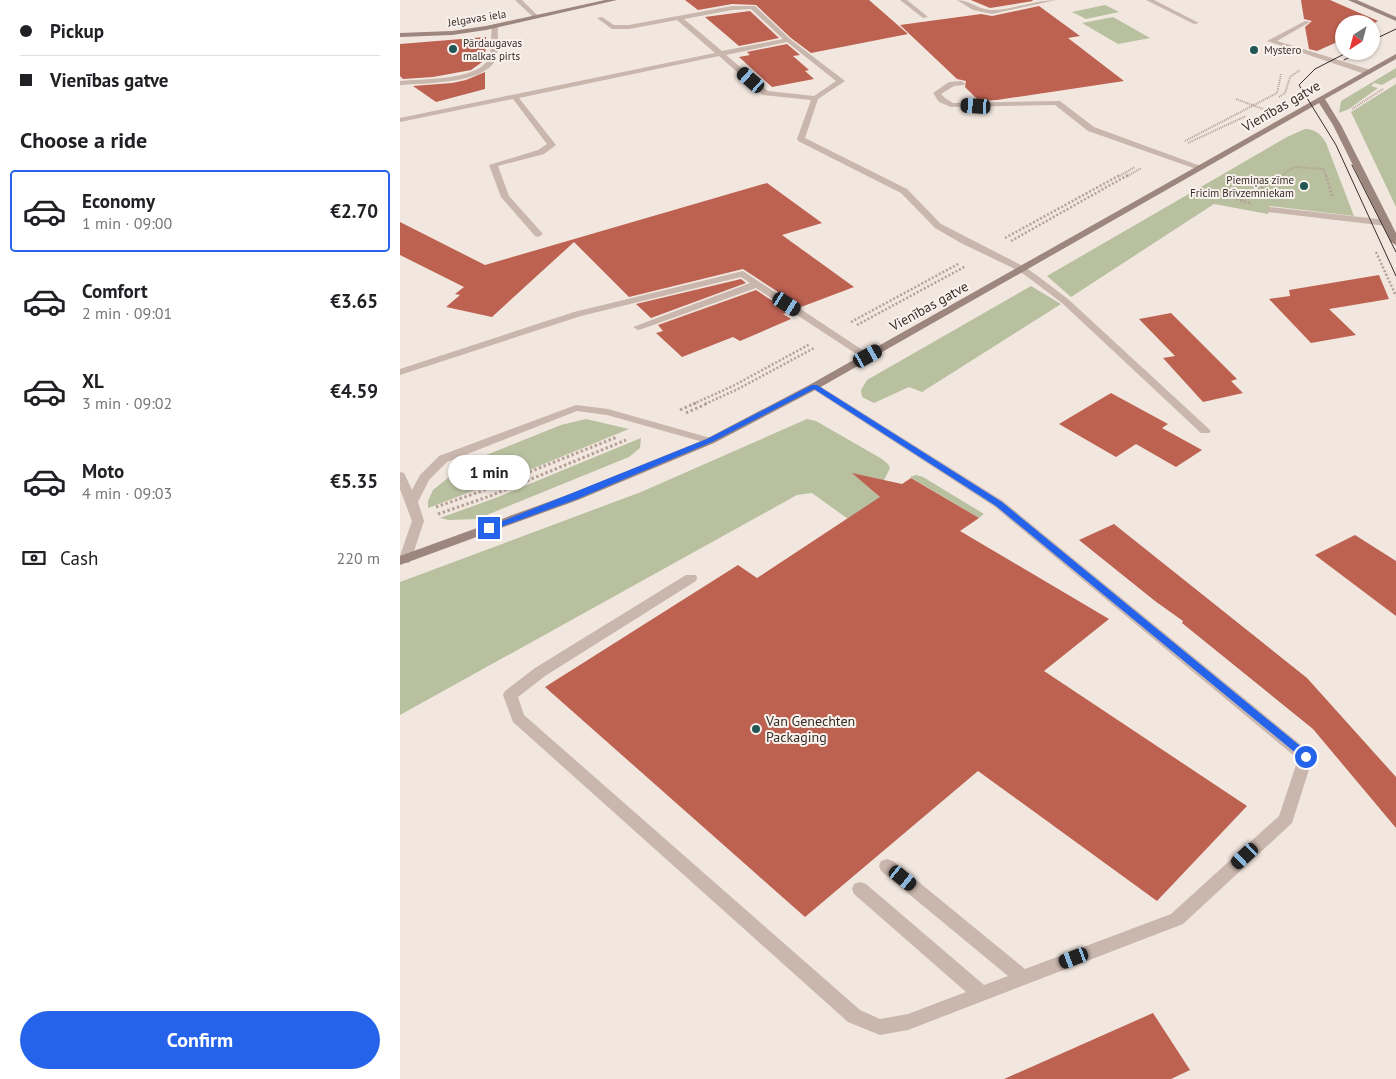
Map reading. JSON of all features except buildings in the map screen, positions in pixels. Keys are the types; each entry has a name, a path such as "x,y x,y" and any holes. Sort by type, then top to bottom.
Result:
{"main road":[{"name":"Jelgavas iela","path":"400,35 452,33 495,26 614,0"},
{"path":"1351,0 1396,19"},
{"name":"Vienības gatve","path":"402,561 574,497 710,441 868,356 1202,168 1396,56"},
{"path":"1321,99 1337,125 1396,242"}],"street":[{"path":"518,0 536,17"},
{"path":"903,0 925,17"},
{"path":"960,0 975,9 992,12 1053,0"},
{"path":"1149,0 1196,23"},
{"path":"600,18 612,27 628,27 732,8 752,7 788,40 841,81 814,98 766,93 679,18"},
{"path":"1307,22 1271,41 1368,72"},
{"path":"400,83 472,75 484,70 491,63 494,52 495,26"},
{"path":"400,120 788,40"},
{"path":"961,83 952,84 937,93 942,100 951,105 1057,103 1091,129 1202,168"},
{"path":"515,97 552,145 541,152 493,165 506,197 538,234"},
{"path":"814,98 801,139 904,191 938,226 1022,269 1066,301 1205,431"},
{"path":"1270,210 1387,223"},
{"path":"400,372 588,311 743,274 868,356"},
{"path":"638,327 757,284"},
{"path":"691,578 540,672 510,695 518,718 854,1016 880,1027 908,1022 1177,919 1286,819 1306,757 999,504 814,386"},
{"path":"402,561 424,478 443,459 576,408 608,412 710,441"},
{"path":"400,476 415,512"},
{"path":"888,866 1023,978"},
{"path":"860,889 982,994"}],"path":[{"path":"1277,98 1285,93 1290,77 1301,69 1324,58"},
{"path":"415,512 490,496 738,389 834,334 1277,93 1282,74"},
{"path":"1236,100 1252,105"},
{"path":"415,512 479,492 652,426 834,334 1162,154 1269,103"},
{"path":"1203,188 1240,201 1294,167 1324,169 1333,203"}],"green space":[{"path":"1105,5 1119,12 1086,19 1072,12"},
{"path":"1113,17 1150,38 1118,44 1082,23"},
{"path":"1396,68 1396,77 1382,85 1374,83 1371,86 1378,88 1349,109 1339,113 1341,101"},
{"path":"1396,84 1396,207 1351,112"},
{"path":"1305,129 1317,133 1326,143 1354,216 1270,206 1268,214 1214,204 1071,297 1047,276 1287,137"},
{"path":"1031,286 1061,304 922,392 909,387 874,403 862,397 861,390 867,380"},
{"path":"586,419 629,429 534,468 428,508 428,501 433,490 466,463 561,425"},
{"path":"807,419 816,421 888,464 890,468 884,480 873,491 881,498 848,519 812,493 797,495 400,715 400,582 641,492"},
{"path":"641,438 640,448 629,457 477,519 449,520 440,518 498,497"},
{"path":"916,475 923,477 984,514 979,518 910,477"}],"tram line":[{"path":"1380,37 1396,29"},
{"path":"1335,59 1315,69 1299,85 1336,145 1396,276"},
{"path":"1352,165 1396,252"}],"place":[{"name":"Pārdaugavas malkas pirts","path":"453,49"},
{"name":"Mystero","path":"1254,50"},
{"name":"Piemiņas zīme Fricim Brīvzemniekam","path":"1304,186"},
{"name":"Van Genechten Packaging","path":"756,729"}],"route":[{"path":"489,528 574,497 710,441 814,386 999,504 1306,757"}]}
